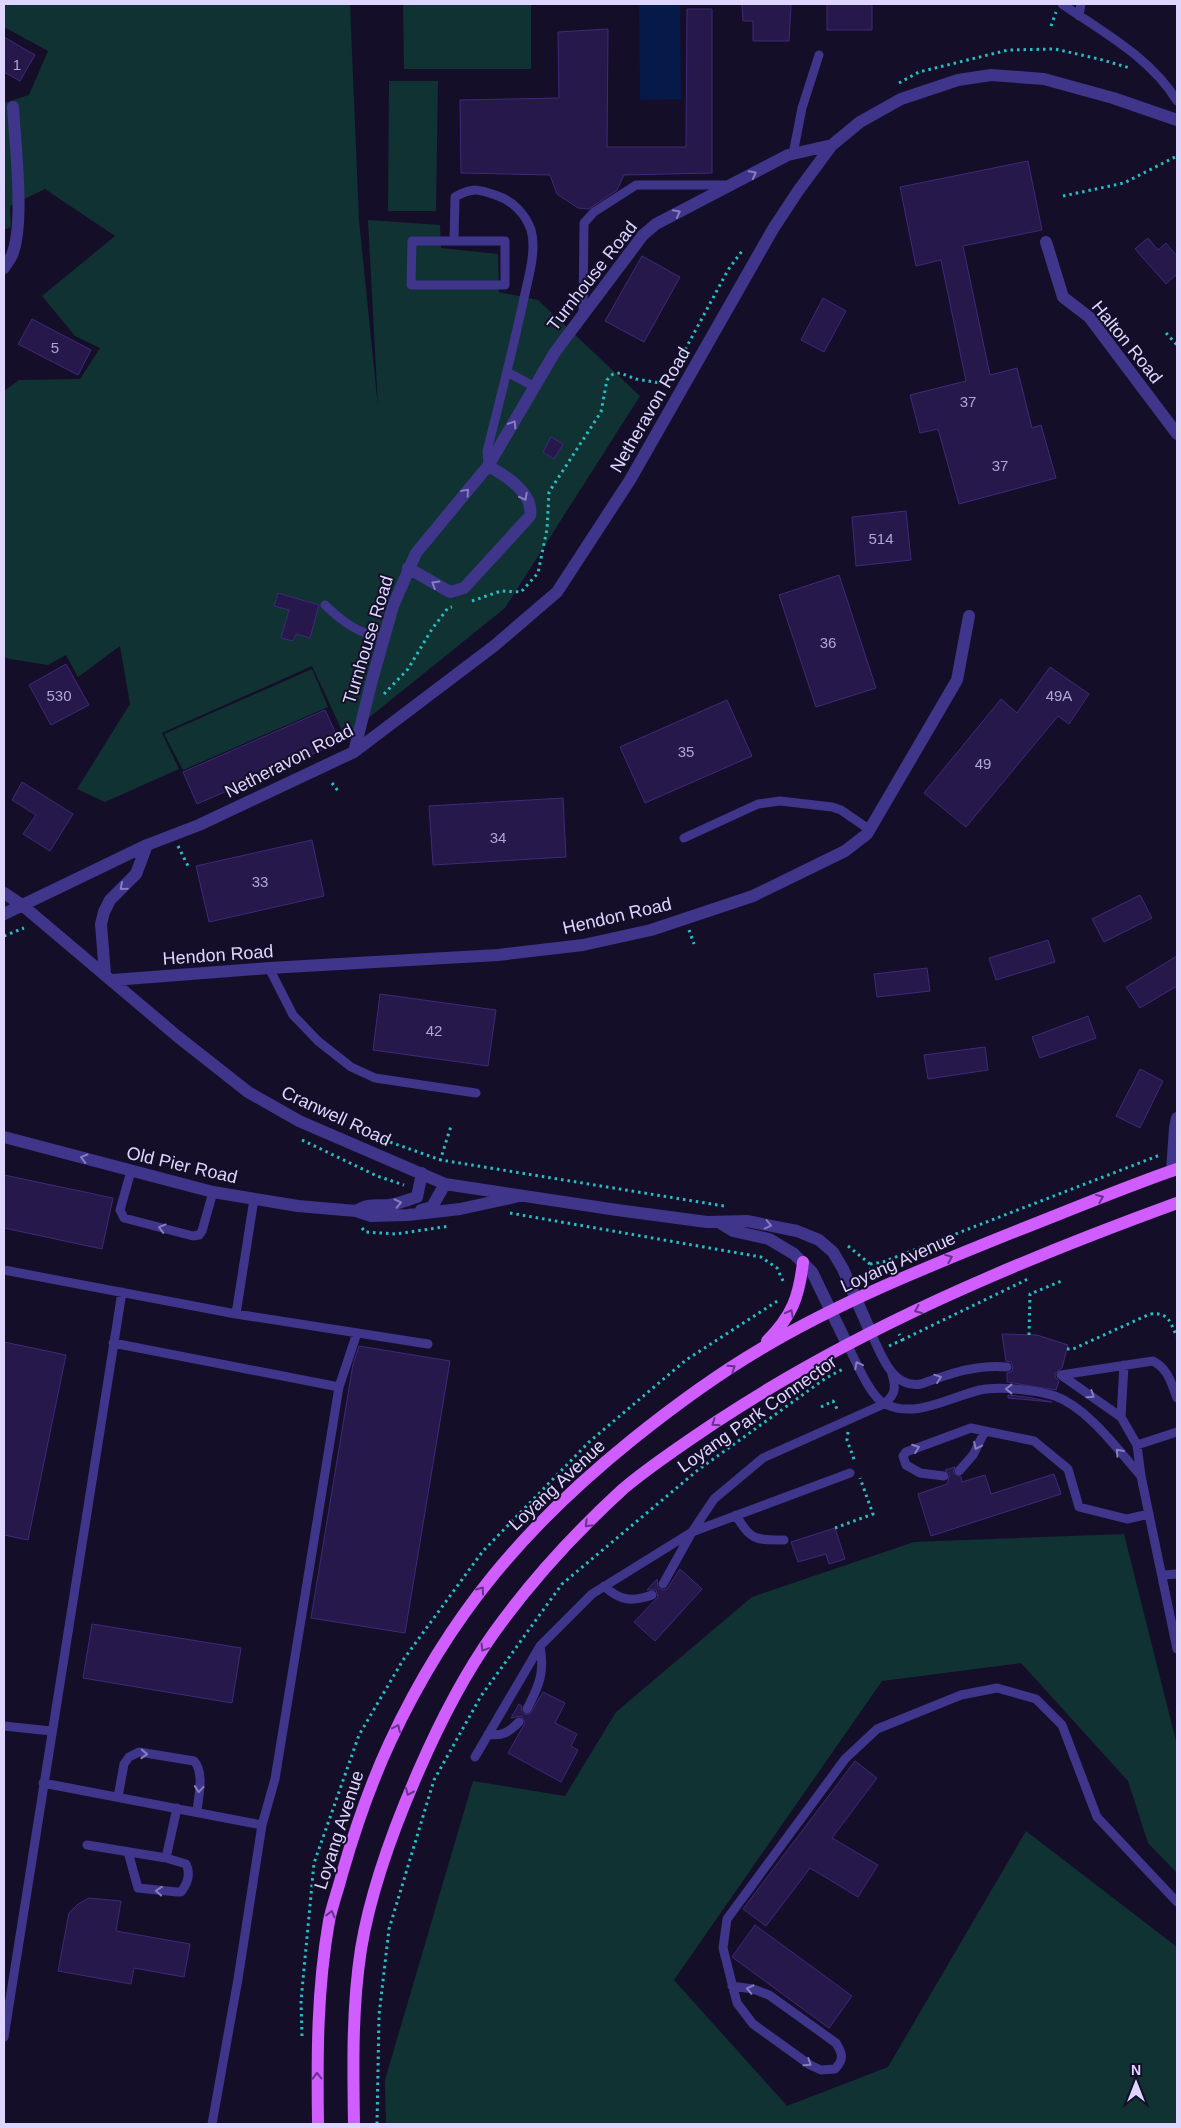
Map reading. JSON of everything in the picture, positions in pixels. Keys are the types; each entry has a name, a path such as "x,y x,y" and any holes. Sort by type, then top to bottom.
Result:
{"main road":[{"name":"Loyang Avenue","path":"318,2124 317,2036 321,1973 330,1918 354,1833 377,1771 407,1706 455,1626 492,1575 560,1502 591,1473 677,1404 759,1350 830,1312 927,1267 1175,1170"},
{"path":"354,2124 353,2054 356,1994 362,1947 374,1895 401,1812 441,1722 492,1635 551,1561 625,1488 699,1434 800,1369 870,1331 1052,1250 1177,1202"},
{"path":"759,1350 783,1324 793,1306 801,1280 803,1262"}],"street":[{"name":"Netheravon Road","path":"4,914 147,845 199,825 354,752 494,646 557,592 630,480 773,229 832,145 860,122 901,99 958,80 990,75 1044,79 1112,98 1177,120"},
{"path":"4,268 12,255 18,207 13,107"},
{"name":"Turnhouse Road","path":"354,752 393,606 416,553 488,466 556,352 643,235 656,224 793,154 832,145"},
{"name":"Halton Road","path":"1046,242 1063,297 1089,317 1177,434"},
{"name":"Turnhouse Road","path":"408,568 450,592 457,591 464,588 530,516 531,511 521,489 504,475 488,466"},
{"name":"Hendon Road","path":"109,977 498,955 583,945 652,930 753,896 845,851 870,830 957,680 970,616"},
{"path":"109,977 101,924 104,912 110,900 136,874 147,845"},
{"name":"Cranwell Road","path":"4,893 22,905 177,1036 248,1092 299,1121 445,1184 617,1210 720,1223 736,1220 796,1231 819,1240 833,1252 843,1269 870,1331"},
{"path":"1175,1170 1174,1150 1177,1118"},
{"name":"Old Pier Road","path":"4,1137 213,1192 254,1199 356,1211 371,1216 408,1215 460,1209 522,1196"},
{"name":"Old Pier Road","path":"356,1211 368,1204 386,1205 417,1197 422,1173"},
{"name":"Old Pier Road","path":"408,1215 432,1206 445,1184"},
{"name":"Cranwell Road","path":"720,1223 733,1231 769,1239 794,1254 803,1262 812,1272 847,1344"}],"lane":[{"path":"1062,4 1135,54 1164,83 1177,101"},
{"path":"1080,16 1081,4"},
{"path":"793,154 802,108 819,55"},
{"path":"583,314 584,223 594,212 636,185 730,185"},
{"path":"454,241 455,197 467,190 480,190 504,198 521,210 531,231 532,259 507,372 486,451 488,466"},
{"path":"412,241 454,241 505,241 505,285 411,285 412,241"},
{"path":"507,372 535,387"},
{"path":"325,605 345,624 370,636 384,639"},
{"path":"684,838 758,804 780,801 832,807 841,810 870,830"},
{"path":"269,968 293,1015 318,1042 351,1067 375,1078 476,1093"},
{"path":"131,1171 120,1210 124,1218 193,1236 199,1235 202,1231 213,1192"},
{"path":"236,1314 254,1199"},
{"path":"4,1270 236,1314 428,1344"},
{"path":"4,2037 51,1730 122,1292"},
{"name":"Cranwell Road","path":"870,1331 892,1374"},
{"path":"212,2124 238,1978 262,1824 275,1779 339,1387 357,1333"},
{"path":"113,1343 339,1387"},
{"name":"Cranwell Road","path":"847,1344 869,1386 884,1404"},
{"path":"1177,1398 1169,1375 1162,1366 1153,1361 1061,1375 1121,1417 1137,1445 1141,1476 1177,1649"},
{"path":"892,1374 899,1380 913,1386 972,1367 989,1365 1007,1367"},
{"path":"1121,1417 1124,1365"},
{"path":"663,1584 692,1532 714,1499 763,1458 884,1404 893,1396 896,1389 892,1374"},
{"path":"884,1404 919,1409 982,1389 1030,1389 1057,1397 1076,1408 1098,1428 1141,1476"},
{"path":"944,1476 920,1473 906,1465 903,1456 906,1452 971,1428 1034,1442 1068,1469 1079,1507 1127,1519 1149,1514"},
{"path":"959,1471 973,1455 985,1431"},
{"path":"1137,1445 1177,1432"},
{"path":"474,1757 540,1646 592,1594 692,1532 850,1473"},
{"path":"736,1515 743,1528 758,1540 784,1540"},
{"path":"1163,1575 1177,1574"},
{"path":"604,1586 614,1595 637,1600 652,1595"},
{"path":"527,1709 537,1690 543,1662 540,1646"},
{"path":"732,1986 753,1989 769,1995 836,2042 842,2052 842,2061 835,2069 821,2070 810,2065 753,2024 737,2004 732,1986 723,1948 727,1919 845,1759 877,1729 962,1695 997,1688 1036,1699 1062,1726 1097,1817 1177,1902"},
{"path":"488,1734 498,1736 509,1732 519,1722"},
{"path":"4,1726 51,1730"},
{"path":"118,1797 124,1764 129,1757 139,1752 194,1761 199,1767 200,1774 197,1812"},
{"path":"43,1783 262,1824"},
{"path":"166,1858 176,1808"},
{"path":"87,1846 128,1852 166,1858 186,1864 188,1869 186,1885 181,1892 138,1888 128,1852"}],"path":[{"path":"896,85 919,72 1008,50 1055,49 1099,58 1134,69"},
{"path":"1063,196 1124,182 1177,156"},
{"path":"676,367 728,270 746,246"},
{"path":"1166,333 1177,346"},
{"path":"662,393 671,376"},
{"path":"332,783 338,791"},
{"path":"181,852 188,866"},
{"path":"4,936 24,928"},
{"path":"689,930 694,944"},
{"path":"443,1152 452,1126"},
{"path":"378,1138 441,1160 728,1207"},
{"path":"870,1264 883,1262 1174,1150"},
{"path":"506,1212 573,1226 668,1240 761,1257 777,1268 784,1282 784,1287"},
{"path":"846,1245 870,1264 877,1290"},
{"path":"880,1350 1033,1276"},
{"path":"1029,1335 1030,1294 1064,1280"},
{"path":"1067,1349 1074,1350 1150,1314 1160,1313 1168,1318 1177,1337"},
{"path":"893,1321 902,1340"},
{"name":"Loyang Park Connector","path":"377,2124 379,2015 389,1929 434,1780 481,1696 562,1584 698,1470 826,1378 857,1361"}],"green space":[{"path":"4,4 350,4 359,220 378,407 368,220 440,225 441,248 498,254 499,292 538,300 640,396 505,608 345,737 312,666 162,733 179,769 105,802 77,789 130,704 120,646 78,677 66,655 48,665 4,658 4,391 19,380 80,379 100,348 75,336 42,296 115,236 45,189 10,206 11,227 4,230 4,103 29,95 48,51 4,27"},
{"path":"403,4 531,4 531,69 404,69"},
{"path":"389,81 438,81 436,211 388,211"},
{"path":"312,669 328,707 183,770 164,734"},
{"path":"1124,1534 1177,1745 1177,1873 1148,1843 1128,1781 1021,1663 882,1681 674,1980 787,2106 888,2067 1026,1831 1177,1947 1177,2124 386,2124 385,2080 473,1781 565,1796 616,1712 752,1597 914,1542"}],"water":[{"path":"639,4 680,4 681,99 640,100"}],"building":[{"path":"742,4 791,4 789,41 753,41 753,21 743,21"},
{"path":"827,4 872,4 872,30 827,30"},
{"path":"687,9 712,9 712,173 624,175 617,190 589,209 578,208 557,194 550,175 461,173 460,100 559,98 558,32 608,29 607,147 686,147"},
{"path":"4,37 35,55 20,81 4,72"},
{"path":"1028,161 1042,230 963,246 990,375 1017,368 1032,428 1041,425 1056,478 959,504 938,429 920,433 910,395 966,381 941,260 916,266 900,187"},
{"path":"1148,238 1158,250 1166,243 1177,256 1177,274 1166,284 1135,249"},
{"path":"642,256 680,277 644,342 605,321"},
{"path":"823,298 846,311 824,352 801,340"},
{"path":"32,319 91,350 78,375 18,344"},
{"path":"551,437 563,444 554,459 543,452"},
{"path":"906,511 911,560 856,566 852,517"},
{"path":"839,575 876,688 816,707 779,595"},
{"path":"278,593 319,605 310,638 296,634 293,641 281,638 289,610 274,606"},
{"path":"66,664 89,705 51,725 29,685"},
{"path":"1050,667 1089,694 1069,724 1058,716 966,827 924,793 1001,699 1017,713"},
{"path":"727,700 752,756 645,803 620,747"},
{"path":"325,710 340,742 197,804 183,772"},
{"path":"22,782 73,814 50,851 23,834 36,815 12,800"},
{"path":"563,798 566,857 433,865 429,806"},
{"path":"312,840 324,896 209,922 196,866"},
{"path":"1140,895 1152,918 1104,942 1092,919"},
{"path":"1048,940 1055,962 996,980 989,958"},
{"path":"1177,956 1177,986 1140,1008 1126,987"},
{"path":"927,968 930,991 877,997 874,974"},
{"path":"380,994 496,1010 488,1066 373,1050"},
{"path":"1088,1016 1096,1038 1040,1058 1032,1037"},
{"path":"985,1047 988,1070 928,1079 924,1055"},
{"path":"1140,1069 1163,1081 1140,1128 1116,1116"},
{"path":"4,1175 113,1198 102,1249 4,1228"},
{"path":"1002,1334 1037,1335 1068,1345 1062,1368 1055,1373 1055,1377 1059,1381 1056,1390 1007,1382 1007,1373 1012,1371 1013,1367 1011,1362 1006,1361"},
{"path":"4,1342 66,1355 28,1540 4,1535"},
{"path":"359,1346 450,1361 405,1633 311,1618 353,1364"},
{"path":"1008,1395 1027,1397 1052,1402 1008,1398"},
{"path":"955,1467 953,1473 961,1477 962,1482 985,1475 991,1494 1054,1474 1061,1494 931,1536 918,1494 947,1484 950,1474 945,1470"},
{"path":"835,1528 845,1559 829,1564 826,1554 798,1562 791,1542"},
{"path":"680,1569 702,1589 655,1641 634,1622 658,1597 656,1590 647,1590 657,1579 658,1588 667,1589"},
{"path":"92,1624 241,1648 232,1703 83,1678"},
{"path":"543,1692 565,1703 555,1723 577,1734 571,1746 578,1750 561,1782 508,1753 525,1723 521,1716 511,1718 519,1704 522,1706 521,1710 524,1714 530,1714"},
{"path":"855,1761 877,1778 832,1838 878,1865 858,1897 810,1868 766,1926 743,1909"},
{"path":"89,1898 121,1901 116,1931 190,1944 184,1977 134,1968 131,1984 58,1971 69,1913 78,1904"},
{"path":"755,1925 852,1996 829,2028 732,1957"}]}
